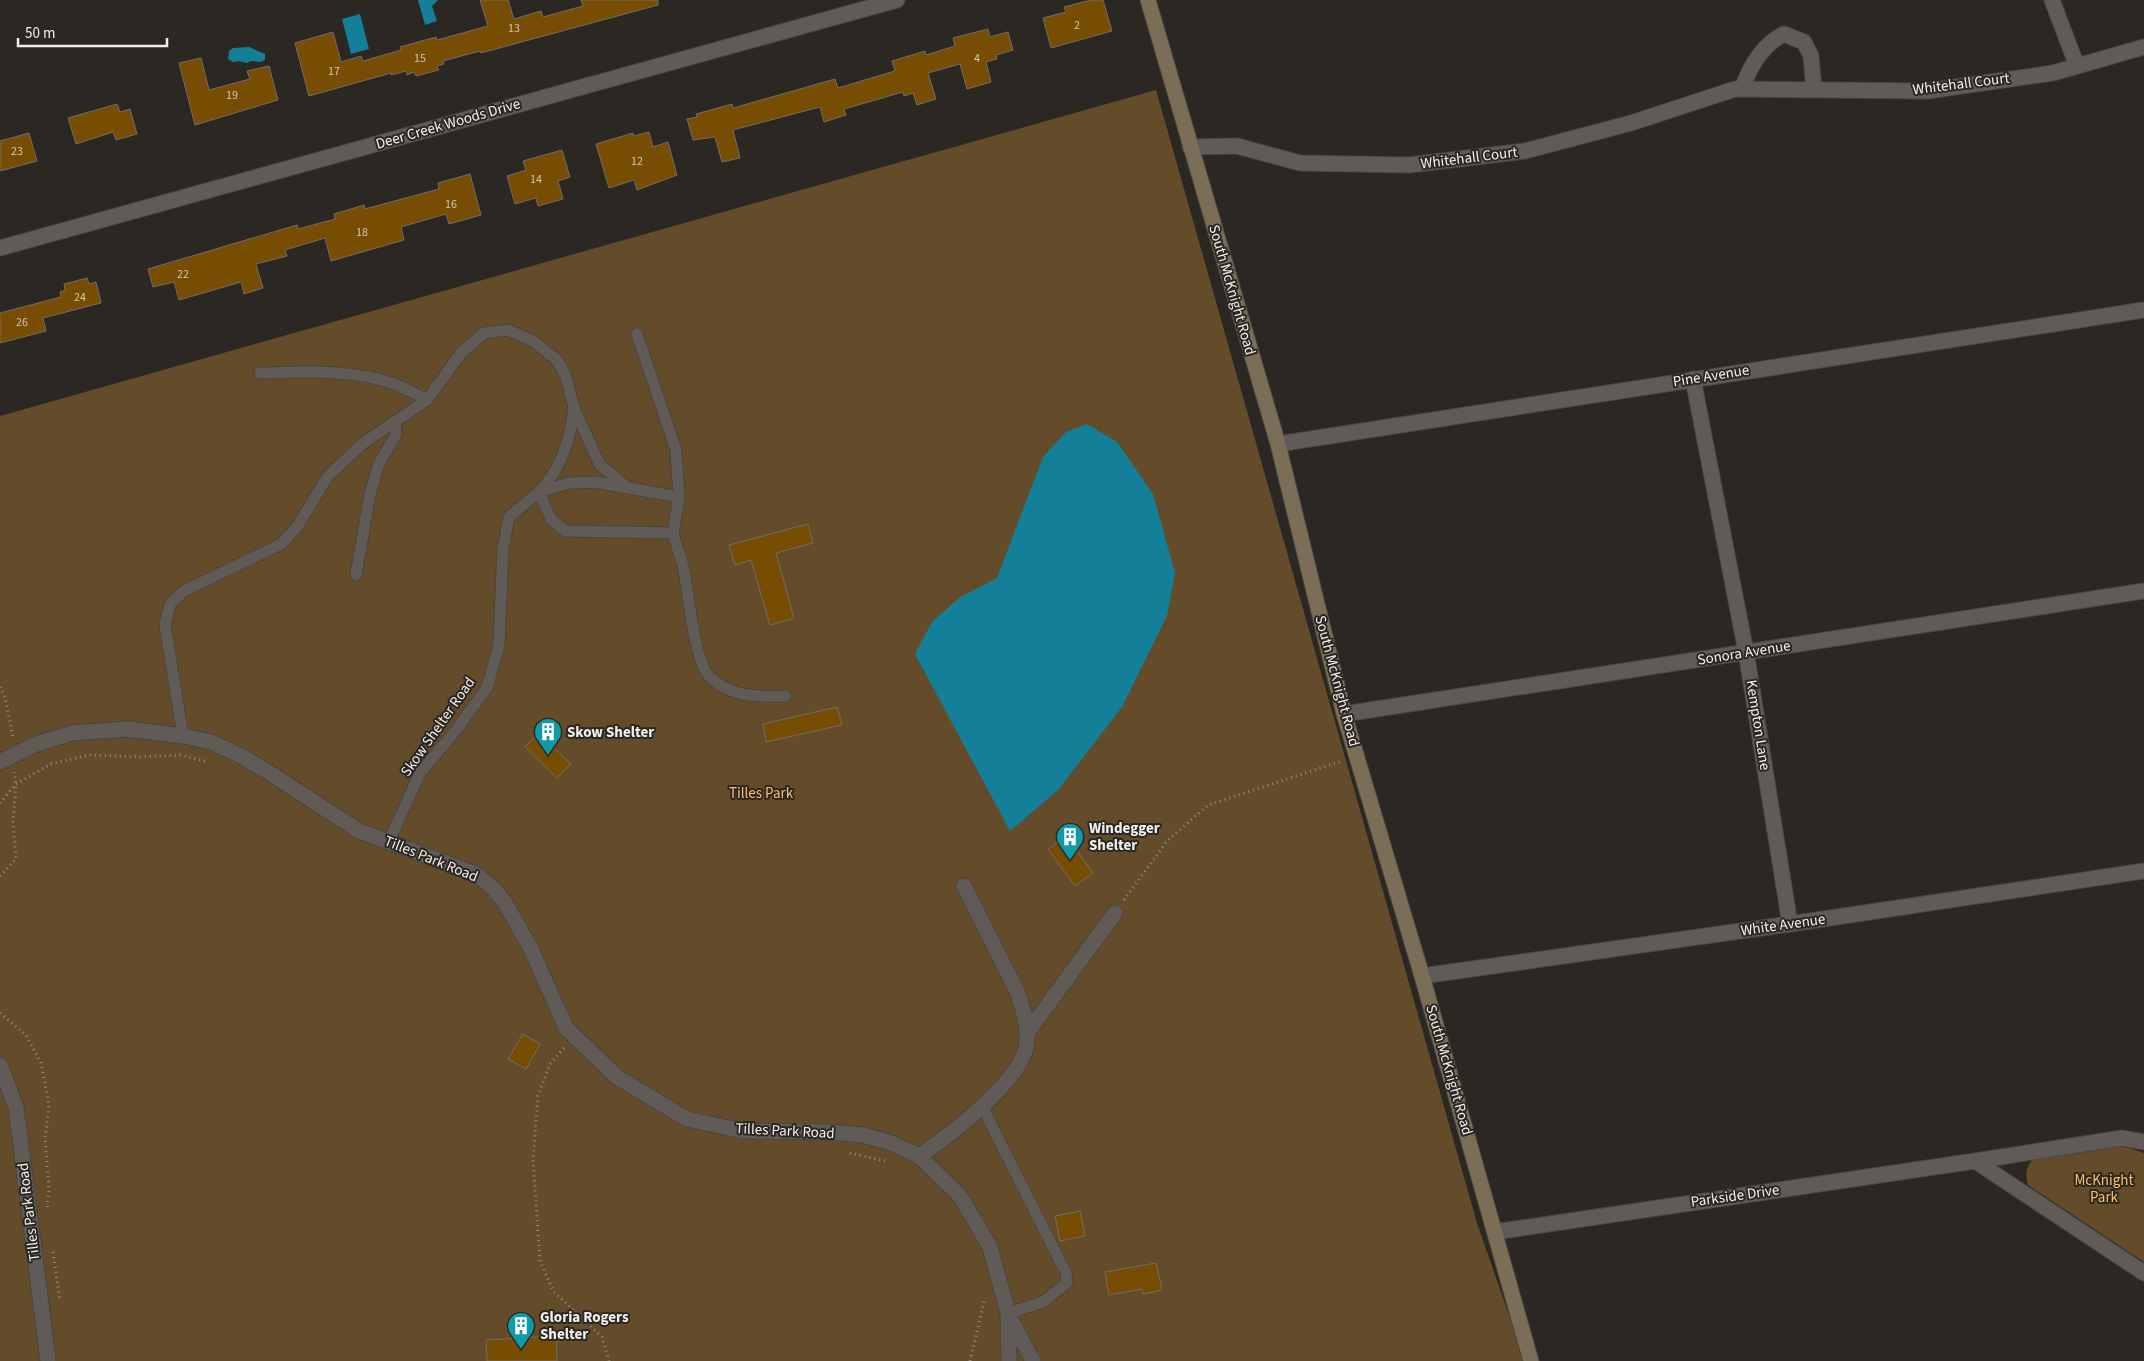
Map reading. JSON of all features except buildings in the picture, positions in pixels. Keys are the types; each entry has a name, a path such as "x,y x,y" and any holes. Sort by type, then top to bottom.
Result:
{"main road":[{"name":"South McKnight Road","path":"1148,0 1278,444 1344,714 1422,976 1531,1361"}],"street":[{"name":"Deer Creek Woods Drive","path":"0,248 897,0"},
{"path":"2052,0 2077,66"},
{"path":"1742,89 1747,73 1762,50 1774,39 1784,34 1804,42 1811,56 1814,90"},
{"name":"Whitehall Court","path":"1190,147 1238,146 1300,162 1409,165 1525,151 1631,123 1735,89 1927,91 2053,72 2144,47"},
{"name":"Pine Avenue","path":"1278,444 2144,310"},
{"name":"Kempton Lane","path":"1693,379 1746,652 1790,924"},
{"name":"Sonora Avenue","path":"1344,714 2144,591"},
{"name":"Tilles Park Road","path":"0,762 36,744 72,733 128,729 183,736 211,742 241,756 359,831 476,874 494,889 505,903 532,950 566,1028 617,1077 687,1119 743,1131 830,1132 863,1136 891,1144 919,1156 960,1196 990,1247 1008,1313 1008,1361"},
{"name":"White Avenue","path":"1422,976 1790,924 2144,871"},
{"path":"919,1156 941,1142 982,1106 1018,1068 1026,1048 1027,1033 1023,1009 1017,991 964,886"},
{"path":"1027,1033 1115,913"},
{"name":"Tilles Park Road","path":"0,1065 16,1107 48,1361"},
{"name":"Parkside Drive","path":"1495,1232 2122,1138 2144,1142"},
{"path":"1975,1161 2144,1273"},
{"path":"1008,1313 1033,1361"}],"lane":[{"name":"Skow Shelter Road","path":"183,736 165,626 170,604 184,591 281,544 297,527 328,476 362,444 427,400 461,353 484,334 508,330 533,341 557,360 566,376 574,408 600,465 626,486"},
{"path":"637,334 676,450 679,497 673,533 683,566 701,662 709,676 728,689 755,697 785,696"},
{"path":"260,373 310,372 356,376 391,383 427,400"},
{"name":"Skow Shelter Road","path":"389,841 420,773 453,734 487,688 499,645 503,548 509,517 550,481 570,438 574,408"},
{"path":"356,575 370,494 379,463 396,435 395,421"},
{"name":"Skow Shelter Road","path":"539,492 569,483 581,482 626,486"},
{"path":"626,486 679,497"},
{"path":"539,492 551,519 566,532 673,533"},
{"path":"982,1106 1066,1273 1067,1283 1043,1302 1008,1313"}],"path":[{"path":"0,687 5,697 17,753 13,768 16,784 13,822 16,859 0,876"},
{"path":"0,803 16,784 50,764 89,755 140,758 180,755 212,762"},
{"path":"1115,913 1168,840 1208,804 1358,756"},
{"path":"0,1014 26,1034 41,1063 49,1105 45,1139 49,1189 47,1212"},
{"path":"574,1036 550,1064 538,1096 532,1160 540,1261 554,1292 602,1337 609,1361"},
{"path":"849,1152 886,1162"},
{"path":"52,1247 60,1303"},
{"path":"970,1361 985,1300 984,1290"}],"green space":[{"name":"Tilles Park","path":"1156,90 1477,1223 1525,1361 0,1361 0,416"},
{"name":"McKnight Park","path":"2115,1146 2130,1148 2144,1153 2144,1262 2028,1185 2027,1170 2035,1158"}],"water":[{"path":"418,0 438,0 432,6 437,21 425,25"},
{"path":"360,14 369,49 351,54 342,19"},
{"path":"249,47 265,54 265,60 247,63 233,62 228,59 229,51 233,48"},
{"path":"1087,424 1117,442 1153,494 1175,573 1167,616 1122,707 1058,790 1010,831 915,654 932,622 959,598 997,578 1043,457 1066,432"}],"place":[{"name":"Skow Shelter","path":"548,756"},
{"name":"Windegger Shelter","path":"1070,861"},
{"name":"Gloria Rogers Shelter","path":"521,1350"}]}
